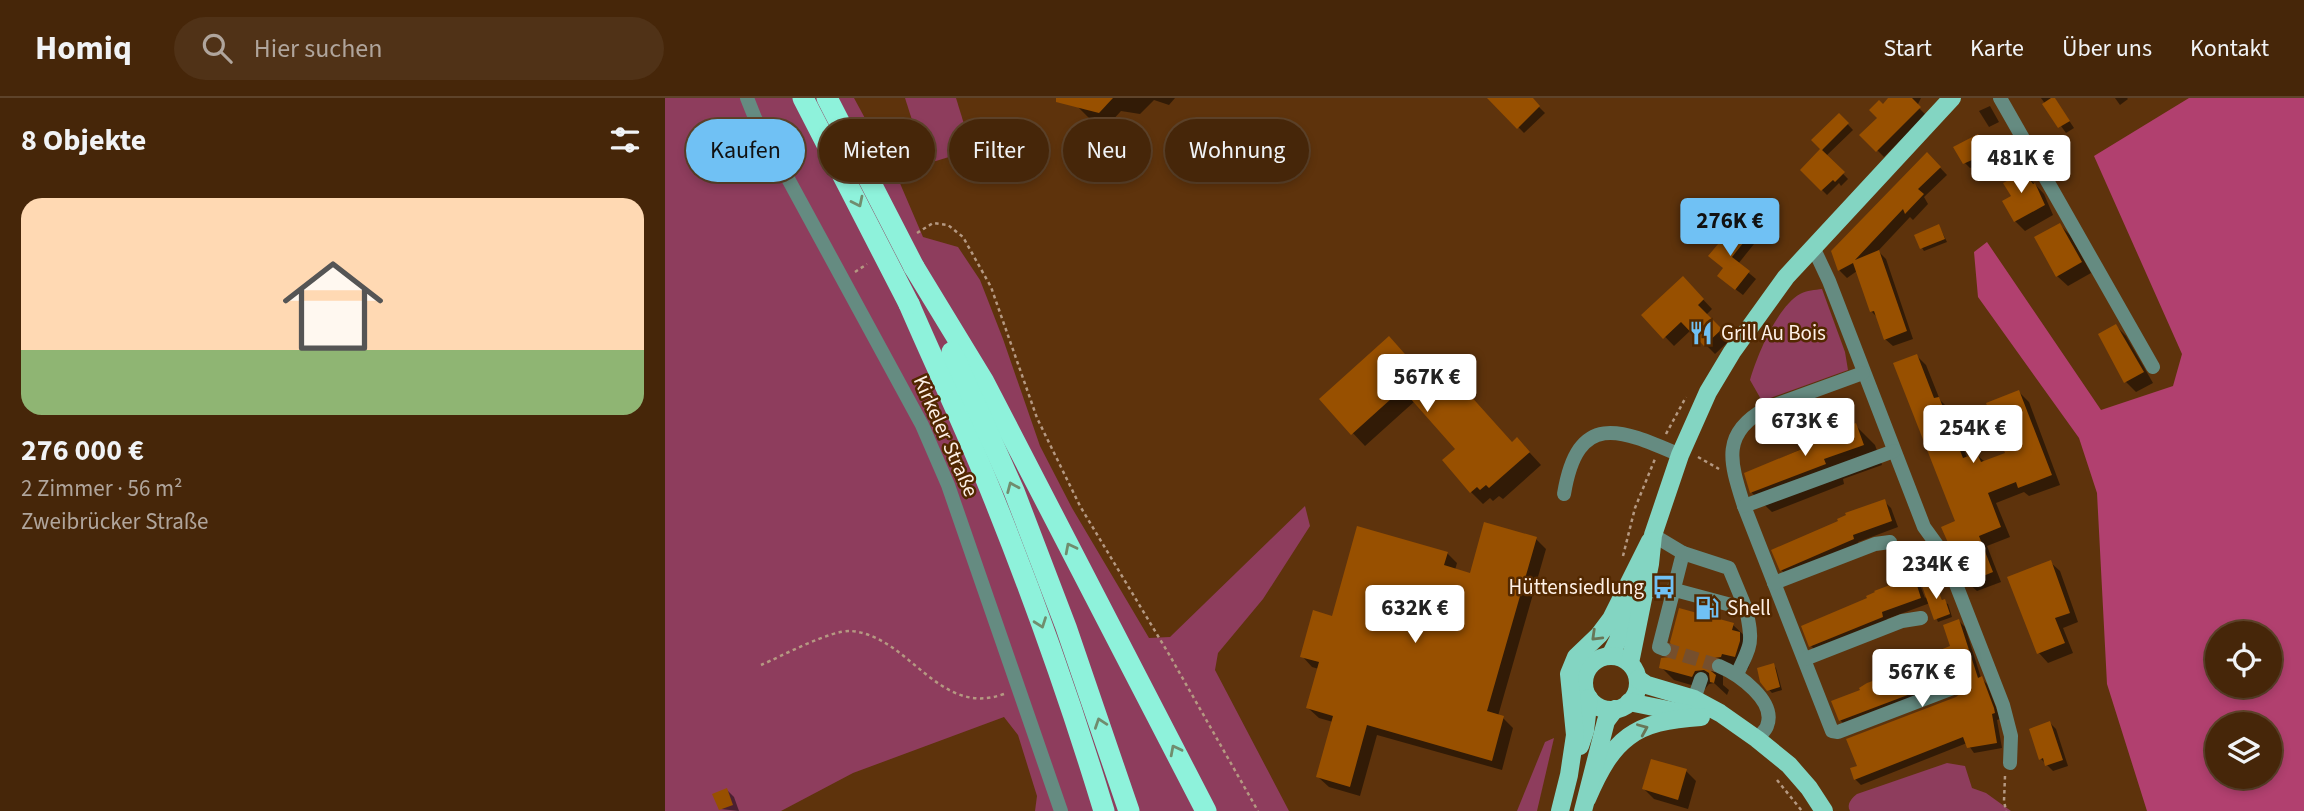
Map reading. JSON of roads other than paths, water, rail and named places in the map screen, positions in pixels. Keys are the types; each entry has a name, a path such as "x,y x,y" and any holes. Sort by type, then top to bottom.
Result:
{"highway":[{"path":"803,98 909,304 978,461 1013,547 1104,811"},
{"path":"827,98 914,267 1014,491 1066,627 1129,811"},
{"path":"914,267 984,382 1206,811"}],"main road":[{"path":"1569,775 1575,735 1569,674 1576,657 1611,619 1653,534 1681,451 1708,392 1732,352 1786,277 1952,98"},
{"path":"1585,805 1606,721 1635,696 1634,671 1653,534"},
{"path":"1610,656 1618,640 1640,556"},
{"path":"1738,727 1700,717 1622,706 1601,707 1589,698 1585,691 1586,674 1595,661 1617,656 1647,685 1694,699 1720,713 1789,765 1824,811"},
{"path":"1559,811 1585,731 1589,698"},
{"path":"1585,805 1600,769 1617,744 1634,732 1674,719 1700,717"}],"street":[{"name":"Kirkeler Straße","path":"747,98 755,118 922,425 948,485 1061,811"},
{"path":"2000,98 2153,367"},
{"path":"1812,247 1829,281 1923,527 1945,556 2003,705 2011,736 2010,763"},
{"path":"1863,373 1753,415 1739,429 1732,447 1733,471 1744,506 1835,733 1953,688"},
{"path":"1564,494 1571,460 1585,441 1598,434 1612,432 1681,451"},
{"path":"1744,506 1894,451"},
{"path":"1653,534 1683,553 1729,568 1745,609 1752,637 1751,646 1737,674"},
{"path":"1774,583 1875,544 1890,542"},
{"path":"1664,649 1659,647 1683,553"},
{"path":"1675,590 1745,609"},
{"path":"1805,659 1902,621 1921,618"},
{"path":"1719,666 1737,674 1763,700 1769,711 1767,726 1757,739"},
{"path":"1694,699 1701,679"}],"tunnel":[{"path":"1664,649 1719,666"}],"place":[{"name":"Grill Au Bois","path":"1701,333"},
{"name":"Hüttensiedlung","path":"1664,587"},
{"name":"Shell","path":"1707,608"}]}
